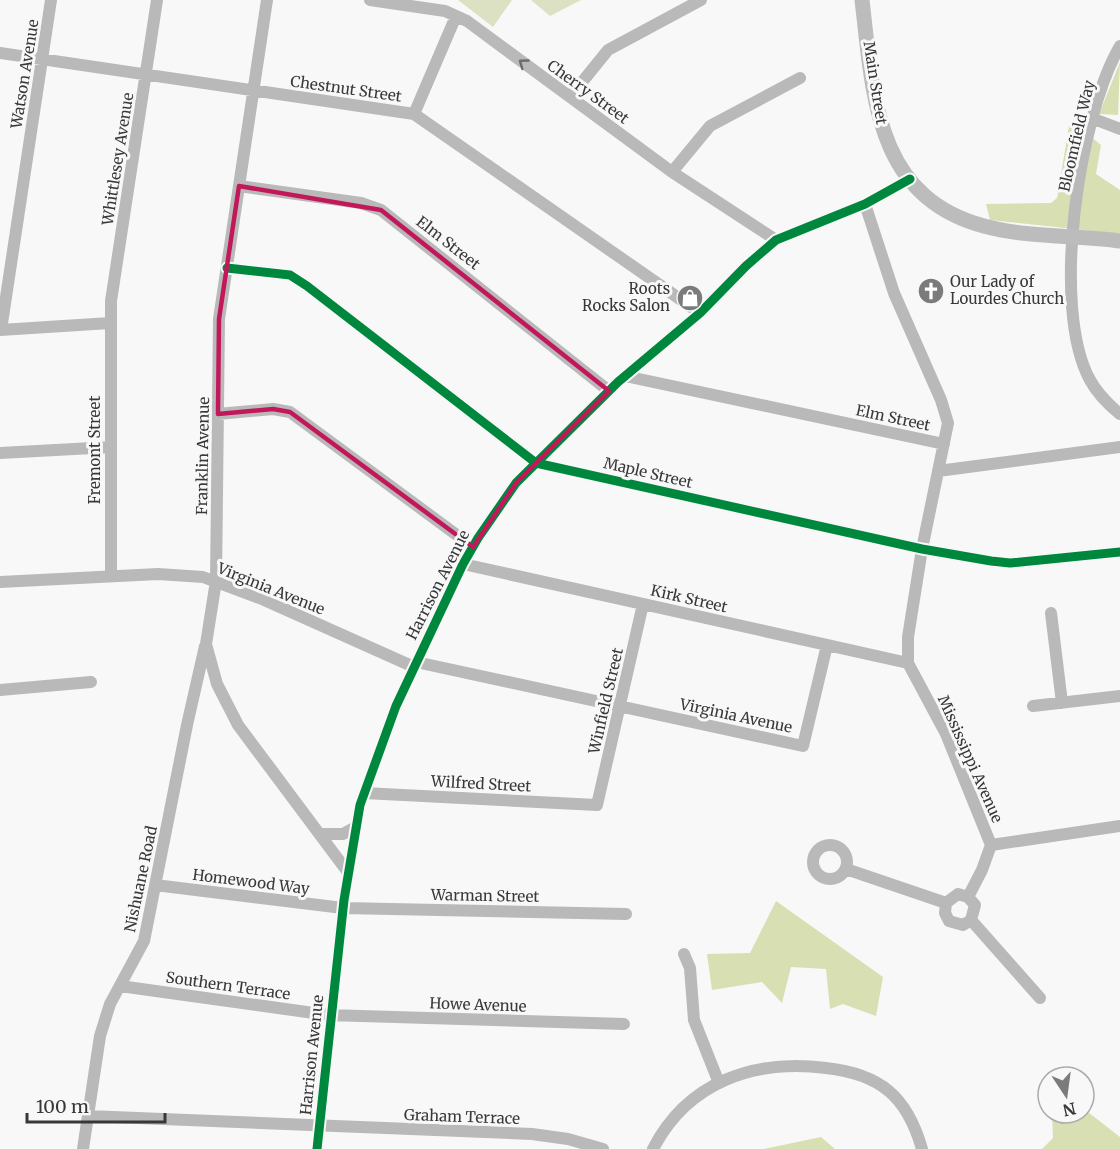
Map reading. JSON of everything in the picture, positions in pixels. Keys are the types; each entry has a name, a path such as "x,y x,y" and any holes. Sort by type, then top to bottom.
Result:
{"main road":[{"name":"Main Street","path":"862,0 879,119 892,154 910,179 944,208 975,223 1006,230 1120,241"}],"street":[{"name":"Watson Avenue","path":"1,330 51,0"},
{"name":"Whittlesey Avenue","path":"110,323 158,0"},
{"name":"Franklin Avenue","path":"267,0 219,319 216,582 206,644 217,684 238,726 347,871"},
{"name":"Cherry Street","path":"370,0 445,11 467,21 672,172 776,240"},
{"path":"570,98 608,50 701,0"},
{"path":"414,114 456,16"},
{"name":"Bloomfield Way","path":"1120,46 1107,71 1094,119 1071,236 1073,321 1083,361 1096,389 1120,414"},
{"name":"Chestnut Street","path":"0,53 414,114 700,313"},
{"path":"672,172 710,126 800,78"},
{"path":"1094,119 1120,129"},
{"path":"865,204 910,179"},
{"name":"Elm Street","path":"239,186 361,204 381,210 609,390"},
{"name":"Harrison Avenue","path":"317,1149 347,871 354,828 379,748 463,564 499,505 536,464 609,390 700,313 746,266 776,240 865,204"},
{"name":"Mississippi Avenue","path":"865,204 894,293 946,415 948,429 922,549 908,638 909,663 946,734 991,845"},
{"name":"Maple Street","path":"227,268 290,275 536,464 922,549 1010,563 1120,552"},
{"path":"1,330 110,323"},
{"name":"Fremont Street","path":"110,323 111,576"},
{"name":"Elm Street","path":"625,376 944,444"},
{"path":"218,414 273,408 290,412 473,547"},
{"path":"0,453 111,447"},
{"path":"938,471 1120,447"},
{"name":"Kirk Street","path":"463,564 909,663"},
{"name":"Virginia Avenue","path":"0,582 184,574 216,582 262,599 415,665 620,706 802,746 827,645"},
{"name":"Winfield Street","path":"597,805 643,604"},
{"path":"1051,613 1062,703"},
{"name":"Nishuane Road","path":"83,1149 100,1036 110,1004 144,941 187,725 206,644"},
{"path":"0,690 91,682"},
{"path":"1033,706 1120,696"},
{"name":"Wilfred Street","path":"364,793 597,805"},
{"path":"968,897 982,870 991,845 1120,826"},
{"path":"320,834 344,834 354,828"},
{"path":"846,868 946,903"},
{"name":"Homewood Way","path":"155,885 343,908"},
{"path":"958,894 968,897 975,905 971,920 963,925 949,921 945,913 946,903 958,894"},
{"name":"Warman Street","path":"343,908 626,914"},
{"path":"971,920 1040,998"},
{"path":"684,954 690,968 694,1020 719,1083"},
{"name":"Southern Terrace","path":"120,986 331,1015"},
{"name":"Howe Avenue","path":"331,1015 624,1024"},
{"path":"653,1149 676,1116 700,1094 745,1072 777,1065 810,1065 860,1074 878,1082 900,1102 911,1118 922,1149"},
{"name":"Graham Terrace","path":"88,1116 532,1134 568,1139 603,1149"}],"highlighted area":[{"path":"239,186 381,210 609,391 516,483 473,547 290,412 273,409 218,414 219,319"}],"green space":[{"path":"458,0 512,0 493,27"},
{"path":"531,0 581,0 550,16"},
{"path":"1120,62 1118,115 1099,114"},
{"path":"1069,126 1079,127 1101,145 1096,174 1120,190 1120,234 990,220 986,204 1051,203 1057,198"},
{"path":"776,901 883,977 876,1016 843,1004 830,1009 826,969 791,967 782,1003 762,982 712,990 707,954 750,953"},
{"path":"1096,1118 1120,1137 1120,1149 1042,1149 1053,1138 1052,1125 1096,1125"},
{"path":"821,1137 835,1149 764,1149"}],"cycle path":[{"path":"317,1149 344,900 360,805 396,706 463,564 478,538 516,483 618,382 700,313 746,266 776,240 865,204 910,179"},
{"path":"227,268 290,275 536,463 922,549 991,561 1010,563 1120,552"}],"place":[{"name":"Our Lady of Lourdes Church","path":"931,291"},
{"name":"Roots Rocks Salon","path":"690,298"}]}
